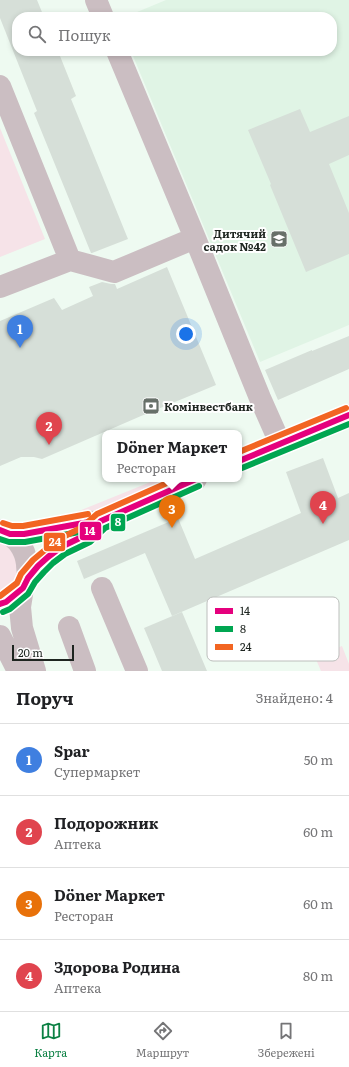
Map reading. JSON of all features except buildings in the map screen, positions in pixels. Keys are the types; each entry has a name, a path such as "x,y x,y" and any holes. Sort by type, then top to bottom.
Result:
{"street":[{"path":"119,56 280,443"},
{"path":"0,86 70,260"},
{"path":"0,287 70,260 114,272 195,238"},
{"path":"242,460 349,415"},
{"path":"0,604 6,602 15,595 48,556 61,547 86,535 101,521 189,482"},
{"path":"5,532 24,534 82,522 101,521"},
{"path":"5,532 20,543 26,556 25,583 20,607 28,666"},
{"path":"102,588 137,671"},
{"path":"69,627 84,671"},
{"path":"0,636 28,666"}],"shaded area":[{"name":"Дитячий садок №42","path":"166,0 349,0 349,325 260,362 133,56 337,56 337,12 137,12"},
{"path":"0,128 45,239 0,257"},
{"path":"151,482 166,482 61,524 59,519"},
{"path":"0,542 15,555 18,567 15,579 11,585 0,593"},
{"path":"342,646 349,664 349,671 321,671 317,661 339,661 339,647"}],"transit line":[{"name":"24","path":"242,451 346,408"},
{"name":"14","path":"242,460 349,415"},
{"name":"8","path":"242,468 349,424"},
{"name":"24","path":"0,596 17,583 21,574 33,560 57,540 81,528 97,514 169,482"},
{"name":"14","path":"0,604 6,602 23,588 28,578 48,557 61,547 86,535 101,521 189,482"},
{"name":"8","path":"3,612 10,609 28,594 35,582 53,563 65,554 90,542 105,528 199,486"},
{"name":"24","path":"3,523 12,526 23,526 88,514"},
{"name":"14","path":"0,530 10,534 24,534 89,522"},
{"name":"8","path":"0,539 9,542 25,542 90,530"}],"place":[{"name":"Дитячий садок №42","path":"279,239"},
{"name":"Spar","path":"20,348"},
{"name":"Комінвестбанк","path":"151,406"},
{"name":"Подорожник","path":"49,445"},
{"name":"Здорова Родина","path":"323,524"},
{"name":"Döner Маркет","path":"172,528"}]}
